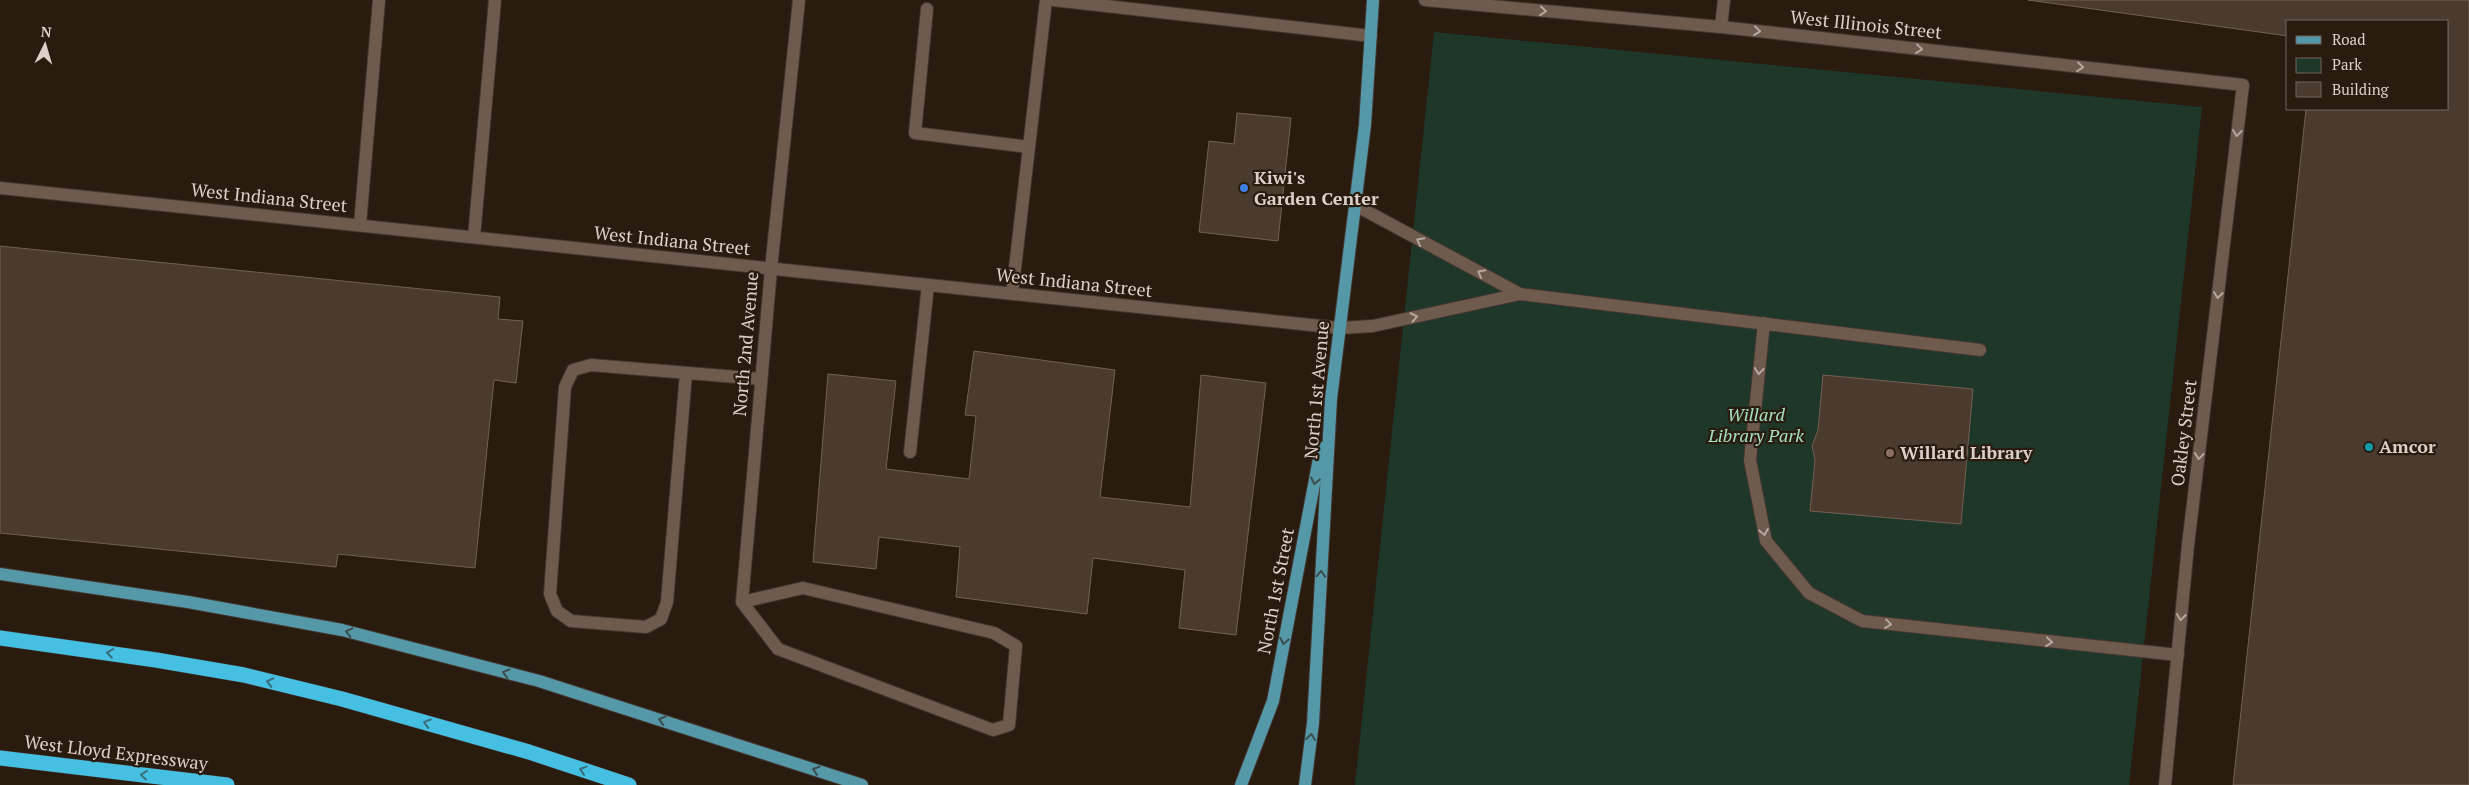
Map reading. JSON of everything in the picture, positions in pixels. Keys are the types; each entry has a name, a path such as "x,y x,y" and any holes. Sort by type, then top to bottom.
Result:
{"highway":[{"path":"0,638 156,660 244,676 342,699 519,749 629,785"},
{"name":"West Lloyd Expressway","path":"0,758 227,785"}],"main road":[{"name":"North 1st Avenue","path":"1305,785 1313,723 1331,399 1365,125 1373,0"},
{"name":"North 1st Street","path":"1241,785 1273,701 1331,399"},
{"path":"0,574 188,602 342,630 538,681 862,785"}],"street":[{"path":"360,225 379,0"},
{"path":"474,237 495,0"},
{"name":"North 2nd Avenue","path":"742,602 760,379 799,0"},
{"path":"1012,294 1046,0"},
{"path":"1053,0 1371,36"},
{"name":"West Illinois Street","path":"1425,0 1721,26 2243,85"},
{"path":"1721,26 1724,0"},
{"path":"927,9 915,133 1029,147"},
{"name":"Oakley Street","path":"2164,785 2188,545 2243,85"},
{"name":"West Indiana Street","path":"0,188 1340,328 1373,326 1520,294"},
{"path":"1354,205 1520,294 1980,350"},
{"path":"910,452 928,285"},
{"path":"1764,323 1750,460 1766,541 1809,593 1862,621 2178,655"},
{"path":"686,373 667,602 661,619 646,627 571,621 557,611 550,594 565,387 573,370 591,366 686,373 760,379"},
{"path":"803,588 994,632 1016,646 1009,725 993,730 778,649 742,602 803,588"}],"green space":[{"name":"Willard Library Park","path":"1434,32 2202,107 2129,785 1355,785"}],"building":[{"name":"Amcor","path":"2028,0 2469,0 2469,785 2233,785 2306,110 2449,110 2449,20 2286,20 2286,36"},
{"name":"Kiwi's Garden Center","path":"1237,113 1291,118 1278,241 1199,232 1209,141 1234,144"},
{"path":"0,246 500,297 498,319 523,321 516,383 494,380 475,568 338,554 336,567 0,533"},
{"path":"974,351 1115,370 1100,497 1190,507 1201,375 1266,383 1236,635 1179,628 1185,570 1093,558 1087,614 956,597 960,547 879,537 876,569 813,562 828,374 896,381 886,469 969,479 976,416 965,415"},
{"name":"Willard Library","path":"1823,375 1973,389 1961,524 1810,511 1815,460 1812,446 1818,430"}],"place":[{"name":"Kiwi's Garden Center","path":"1244,188"},
{"name":"Amcor","path":"2369,447"},
{"name":"Willard Library","path":"1890,453"}]}
